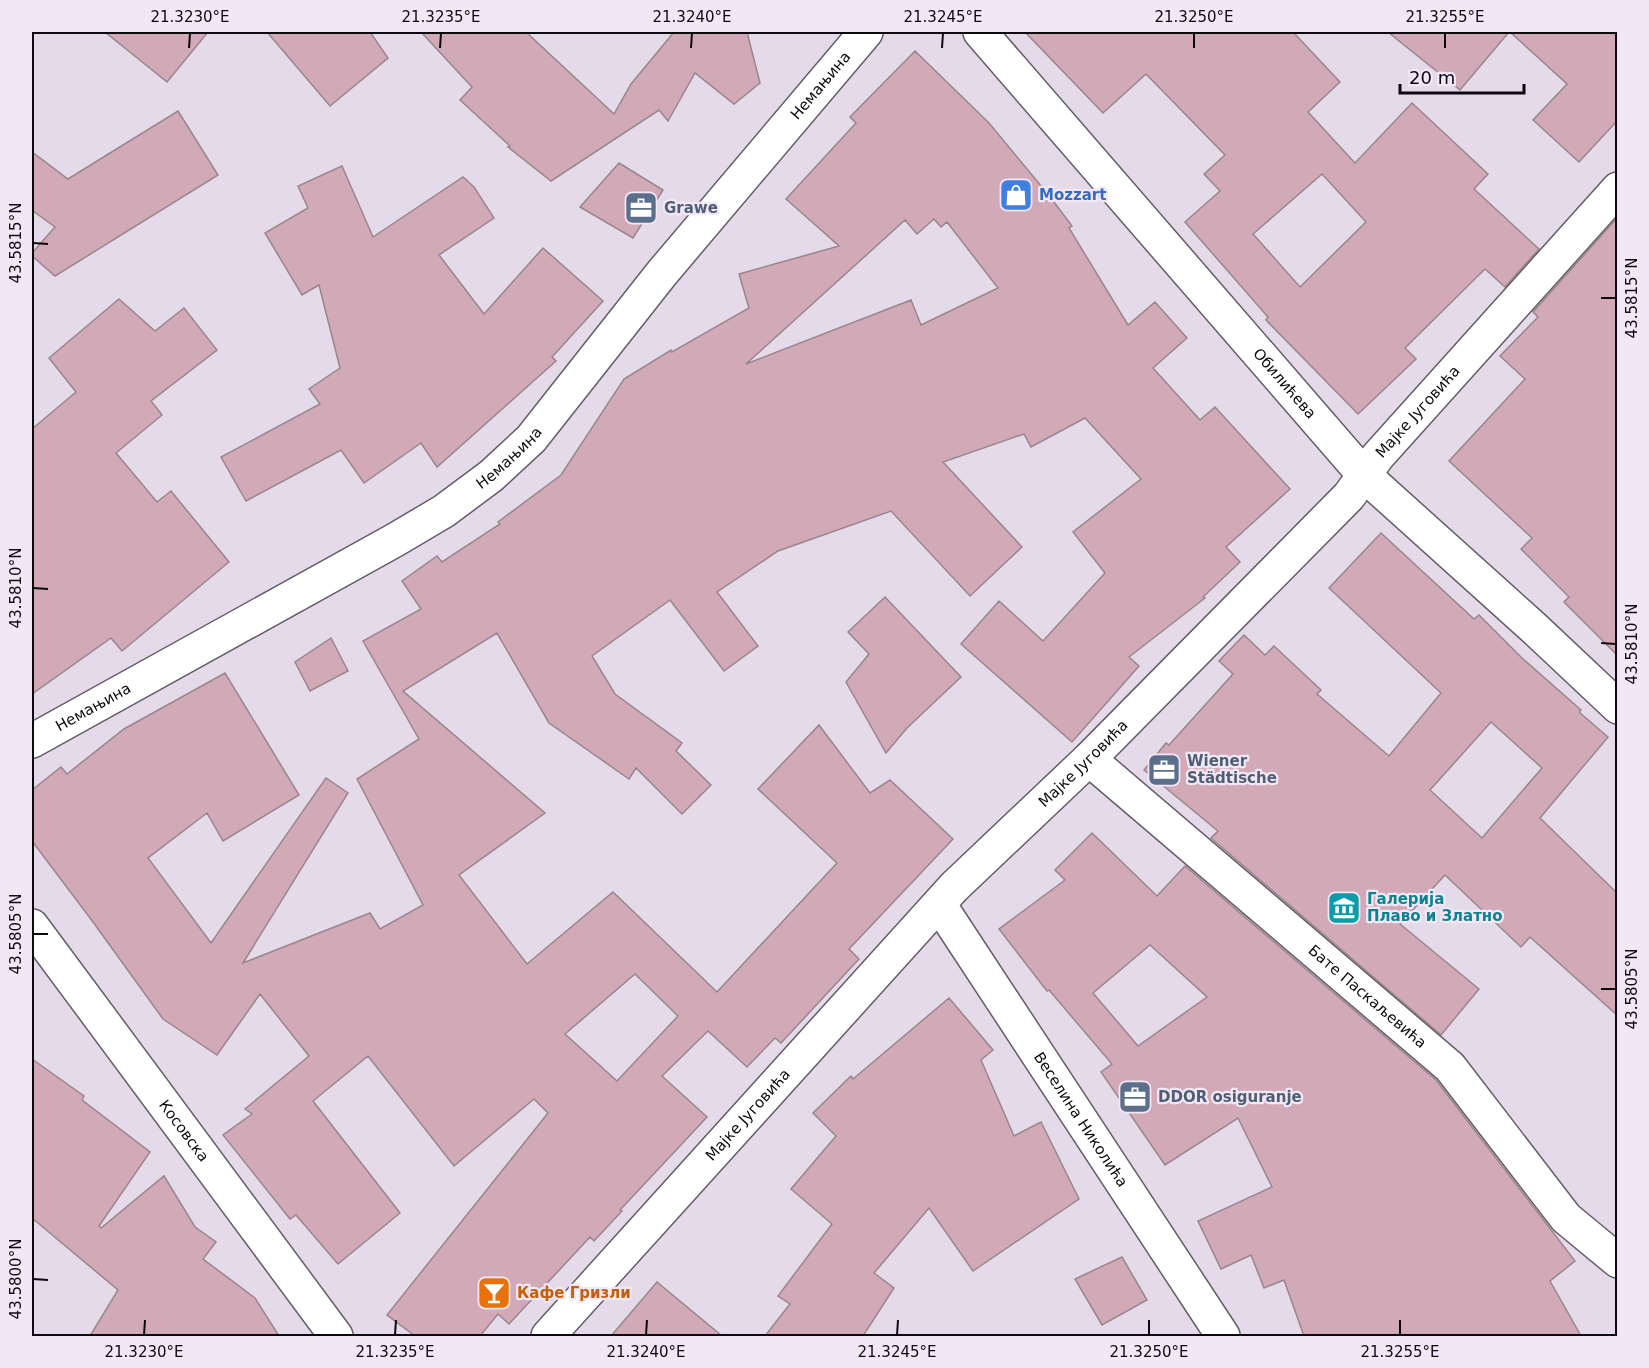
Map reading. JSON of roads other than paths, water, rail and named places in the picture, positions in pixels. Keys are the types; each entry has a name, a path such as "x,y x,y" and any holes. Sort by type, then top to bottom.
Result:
{"street":[{"name":"Немањина","path":"32,741 395,540 444,511 491,476 531,439 662,273 866,32"},
{"name":"Обилићева","path":"980,32 1364,475 1534,628 1617,707"},
{"name":"Мајке Југовића","path":"548,1336 954,887 1089,759 1349,496 1378,456 1617,189"},
{"name":"Бате Паскаљевића","path":"1089,759 1450,1067 1566,1218 1617,1261"},
{"name":"Веселина Николића","path":"939,904 1222,1336"},
{"name":"Косовска","path":"32,926 336,1336"}],"place":[{"name":"Mozzart","path":"1016,195"},
{"name":"Grawe","path":"641,208"},
{"name":"Wiener Städtische","path":"1164,770"},
{"name":"Галерија Плаво и Златно","path":"1344,908"},
{"name":"DDOR osiguranje","path":"1135,1097"},
{"name":"Кафе Гризли","path":"494,1293"}]}
